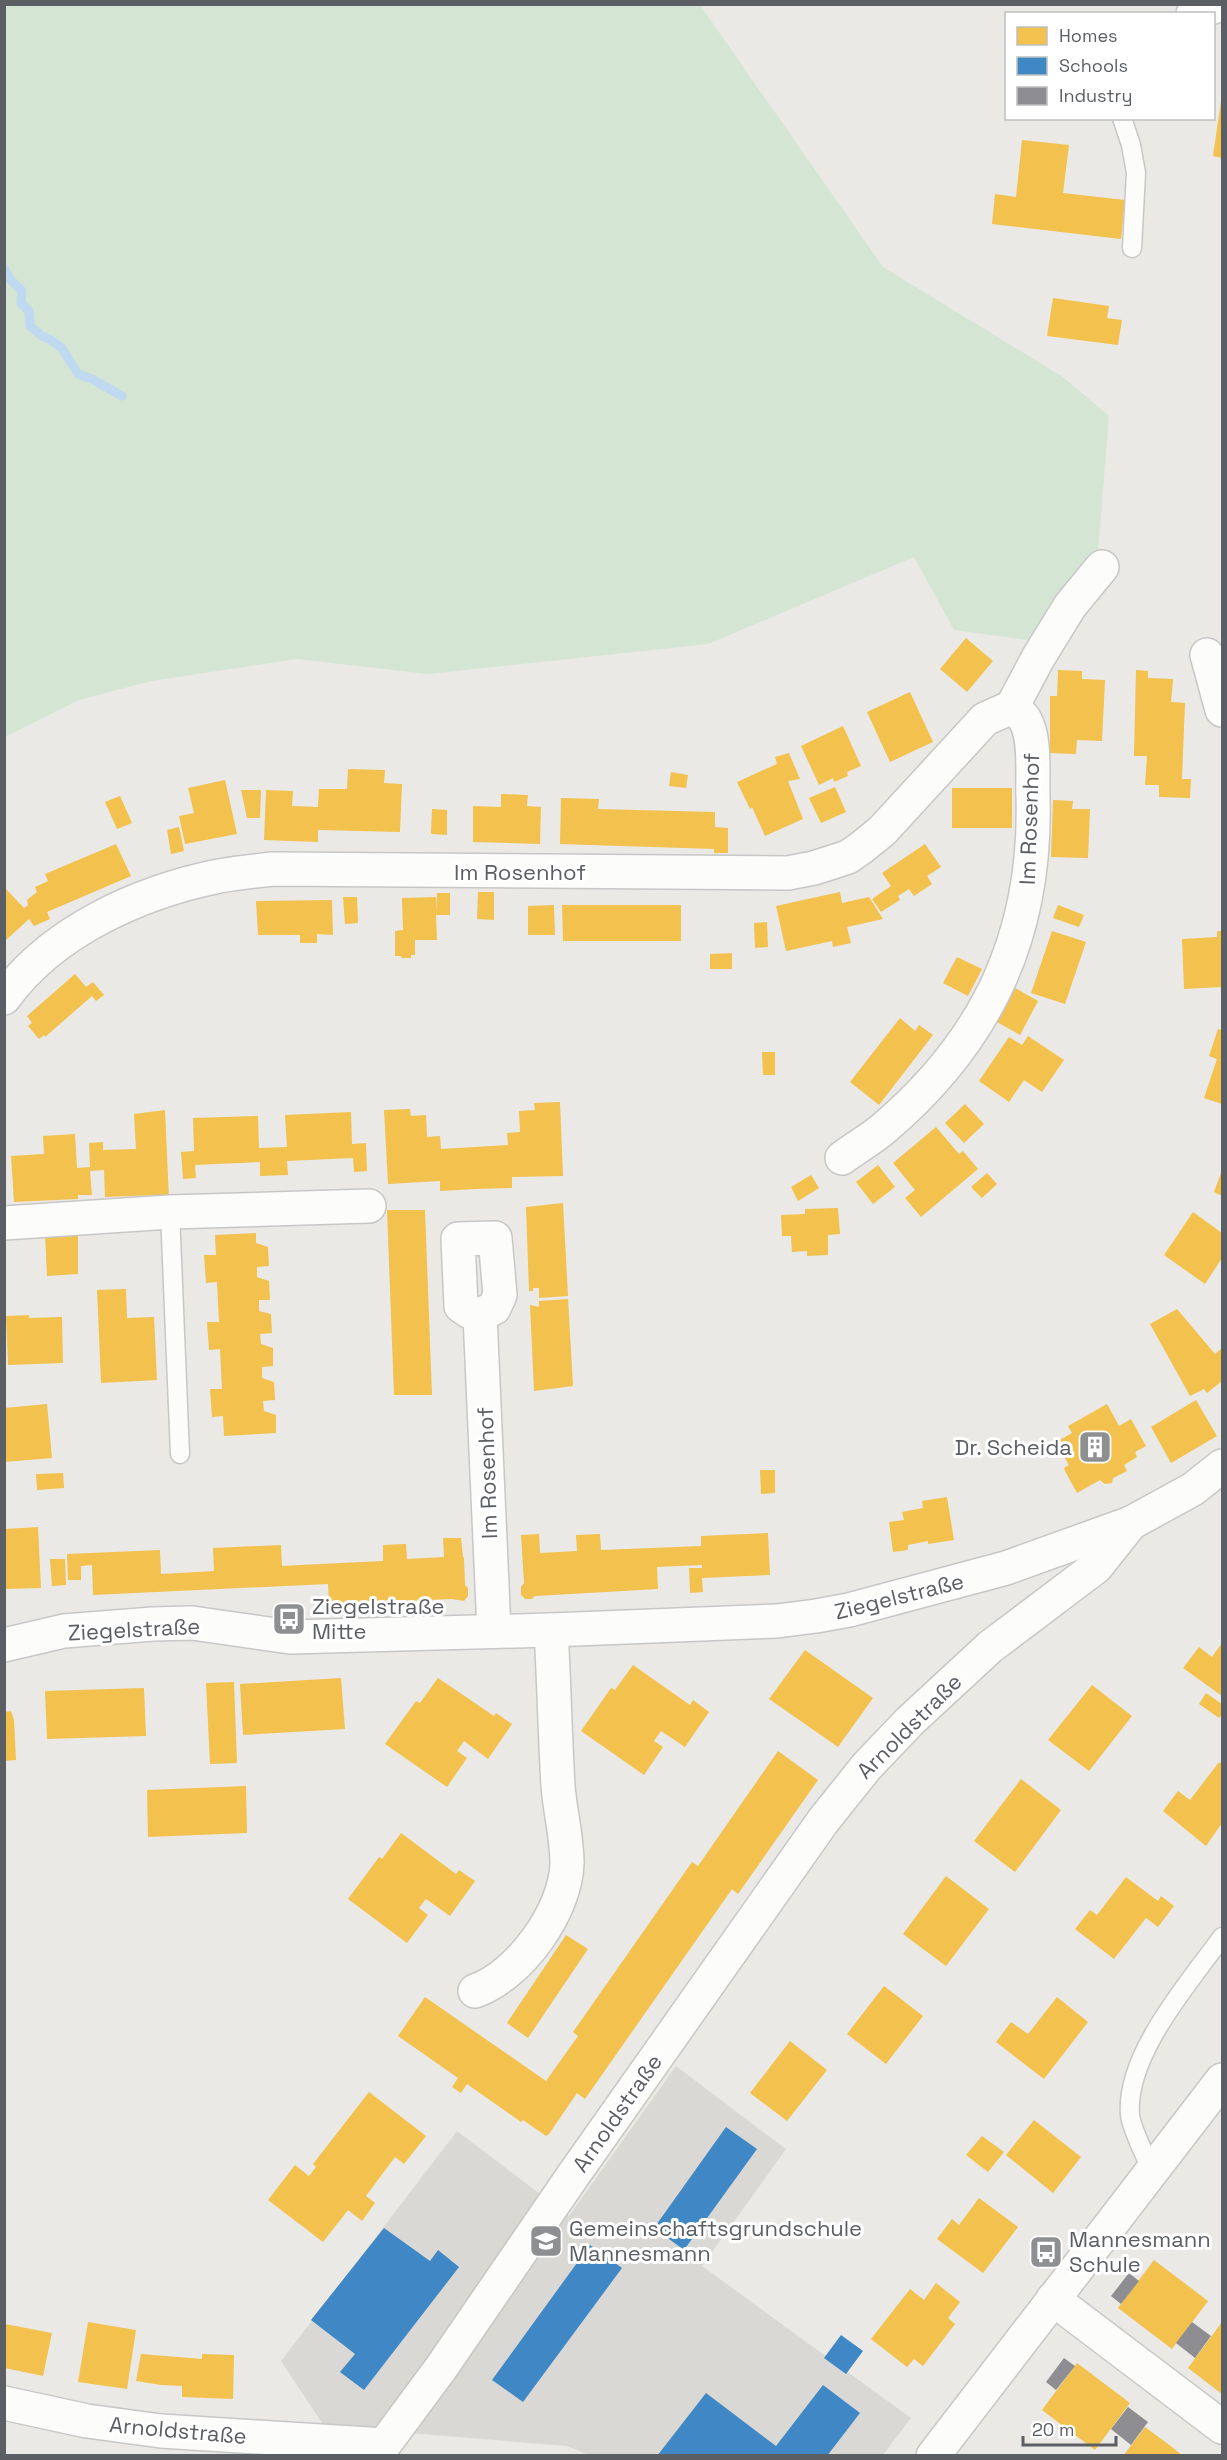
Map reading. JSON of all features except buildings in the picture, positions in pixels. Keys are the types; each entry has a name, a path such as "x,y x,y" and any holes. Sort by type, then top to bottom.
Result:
{"street":[{"path":"1199,12 1222,4"},
{"path":"1012,707 1038,658 1070,606 1102,567"},
{"path":"1206,655 1222,710"},
{"name":"Im Rosenhof","path":"4,998 17,981 56,947 99,919 164,891 219,876 273,869 788,873 814,868 848,856 882,831 985,719 1012,707 1025,720 1031,742 1033,807 1030,878 1023,914 1006,967 992,997 948,1065 882,1130 842,1158"},
{"path":"4,1223 170,1212 369,1206"},
{"name":"Im Rosenhof","path":"480,1316 494,1631"},
{"name":"Ziegelstraße","path":"4,1645 64,1631 192,1623 290,1637 777,1621 849,1610 1006,1568 1131,1523 1193,1489 1222,1466"},
{"name":"Arnoldstraße","path":"4,2403 87,2421 161,2431 384,2445 441,2368 823,1821 867,1766 910,1721 990,1647 1096,1567 1131,1523"},
{"path":"475,1991 492,1985 531,1951 557,1906 567,1864 558,1788 551,1630"},
{"path":"933,2456 1222,2080"},
{"path":"1053,2299 1222,2427"}],"lane":[{"path":"1123,120 1131,145 1136,173 1132,248"},
{"path":"170,1212 180,1454"},
{"path":"1152,2171 1130,2116 1133,2077 1150,2039 1222,1937"}],"shaded area":[{"name":"Gemeinschaftsgrundschule Mannesmann","path":"676,2066 786,2149 702,2266 911,2418 883,2455 589,2455 567,2446 324,2426 281,2361 457,2131 569,2216"}],"green space":[{"path":"5,5 700,5 883,267 1063,377 1109,416 1097,564 1035,641 954,630 914,557 708,644 428,674 297,659 151,681 79,700 5,737"}],"waterway":[{"path":"4,268 10,279 22,291 21,303 29,311 30,326 62,348 78,374 122,396"}],"place":[{"name":"Dr. Scheida","path":"1095,1447"},
{"name":"Ziegelstraße Mitte","path":"289,1619"},
{"name":"Gemeinschaftsgrundschule Mannesmann","path":"546,2241"},
{"name":"Mannesmann Schule","path":"1046,2252"}]}
